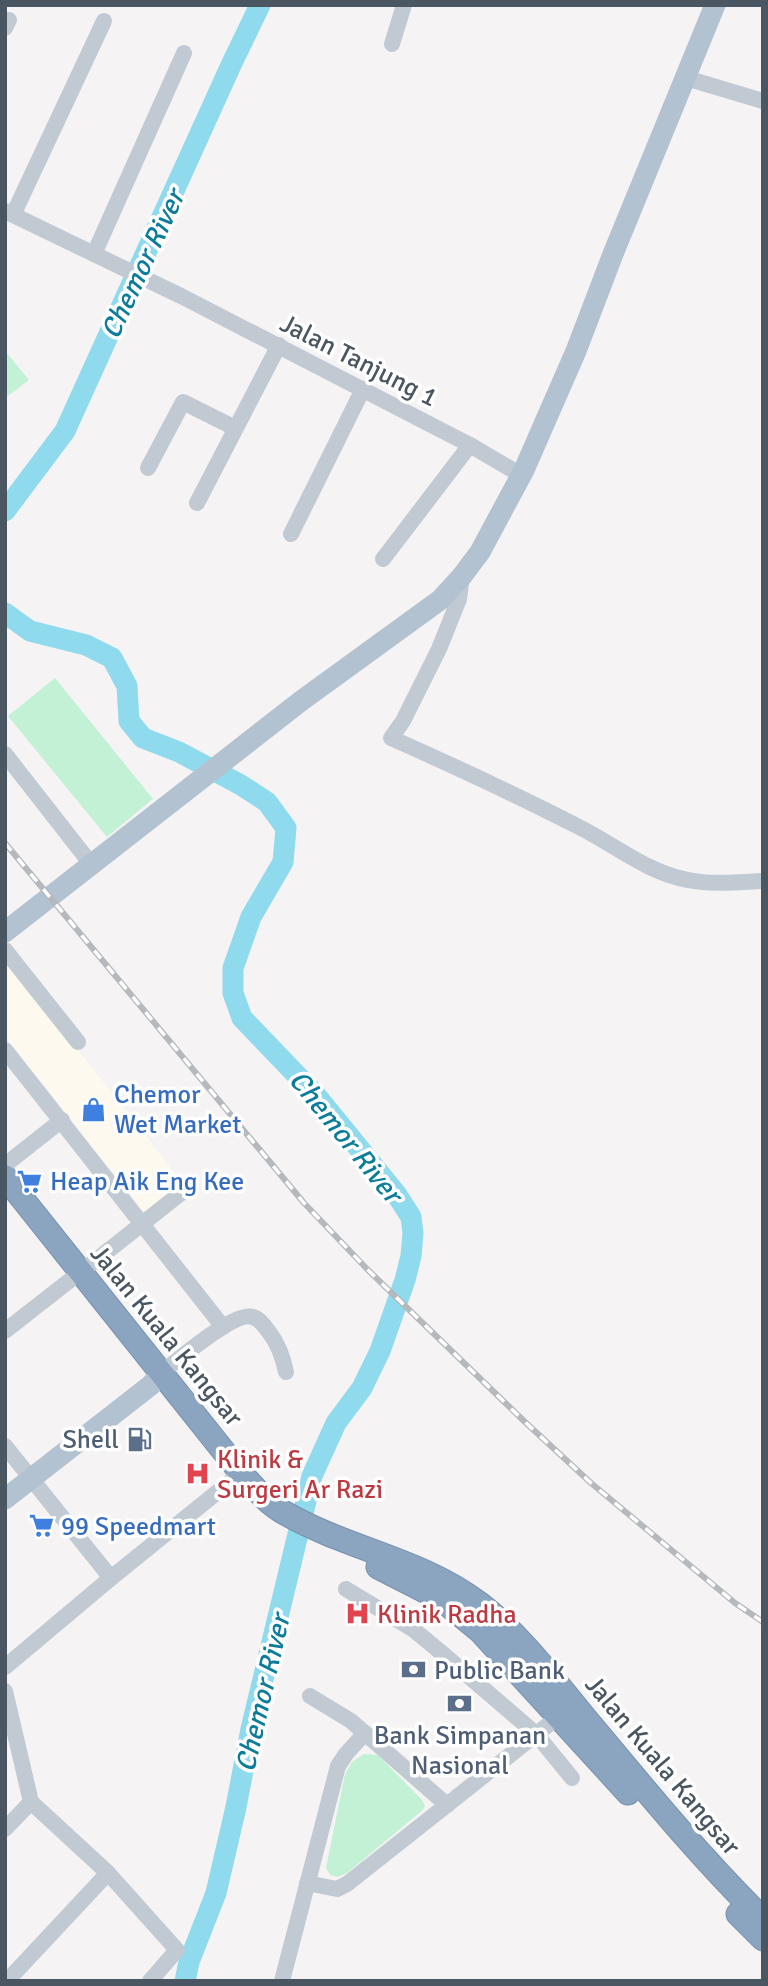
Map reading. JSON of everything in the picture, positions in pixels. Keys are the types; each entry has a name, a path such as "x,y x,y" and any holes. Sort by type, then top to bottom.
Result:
{"highway":[{"name":"Jalan Kuala Kangsar","path":"5,1177 153,1379 236,1477 262,1495 281,1517 404,1579 464,1617 499,1650 701,1877 763,1939"},
{"name":"Jalan Kuala Kangsar","path":"5,1201 75,1276"},
{"name":"Jalan Kuala Kangsar","path":"323,1537 433,1576 468,1595 493,1615 542,1666 710,1865 763,1919"},
{"path":"493,1615 553,1694 558,1717 576,1720 606,1744"}],"main road":[{"path":"5,932 301,701 440,600 462,576 480,552 539,437 714,6"},
{"path":"301,701 417,603 460,562 481,530 511,469 624,211 657,147"},
{"path":"511,469 539,437"},
{"path":"509,498 513,484 511,469"},
{"path":"5,1499 29,1475 153,1379"},
{"path":"5,1489 29,1475"}],"street":[{"path":"391,44 404,5"},
{"path":"9,213 104,21"},
{"path":"94,254 184,53"},
{"path":"686,78 763,101"},
{"name":"Jalan Tanjung 1","path":"9,213 279,345 511,469"},
{"path":"197,503 279,345"},
{"path":"291,534 363,389"},
{"path":"148,468 183,402 235,428"},
{"path":"383,559 470,445"},
{"path":"462,576 459,599 447,629 412,704 391,737 550,811 650,868 689,881 763,881"},
{"path":"5,754 91,864"},
{"path":"5,950 78,1042"},
{"path":"5,1050 223,1326"},
{"path":"5,1164 62,1120"},
{"path":"5,1331 190,1186"},
{"path":"153,1379 223,1326 239,1317 253,1316 279,1347 286,1372"},
{"path":"5,1446 111,1578"},
{"path":"5,1667 236,1477"},
{"path":"346,1589 414,1630 536,1734 572,1778"},
{"path":"5,1691 32,1801 107,1873 177,1950 150,1981"},
{"path":"310,1696 365,1732 447,1805"},
{"path":"307,1883 337,1889 342,1887 558,1717"},
{"path":"282,1981 338,1766 365,1732"},
{"path":"5,1829 32,1801"},
{"path":"7,1981 107,1873"}],"shaded area":[{"name":"Chemor Wet Market","path":"5,957 183,1183 145,1213 5,1036"}],"green space":[{"path":"5,351 29,380 5,398"},
{"path":"55,678 153,799 107,837 8,716"},
{"path":"364,1754 378,1755 425,1806 347,1873 338,1877 330,1875 326,1868 345,1774 352,1762"}],"waterway":[{"name":"Chemor River","path":"5,511 65,431 260,5"},
{"name":"Chemor River","path":"5,613 30,631 86,645 112,658 127,686 129,721 143,738 179,752 241,785 267,802 286,828 283,862 251,917 233,968 233,993 242,1018 314,1093 397,1195 411,1217 411,1256 380,1351 362,1388 336,1423 312,1476 251,1729 216,1893 189,1962 185,1981"}],"railway":[{"path":"5,843 304,1203 367,1269 591,1483 735,1603 763,1622"}],"place":[{"name":"Chemor Wet Market","path":"94,1109"},
{"name":"Heap Aik Eng Kee","path":"30,1181"},
{"name":"Shell","path":"139,1439"},
{"name":"Klinik & Surgeri Ar Razi","path":"197,1474"},
{"name":"99 Speedmart","path":"41,1526"},
{"name":"Klinik Radha","path":"357,1614"},
{"name":"Public Bank","path":"414,1670"},
{"name":"Bank Simpanan Nasional","path":"460,1703"}]}
